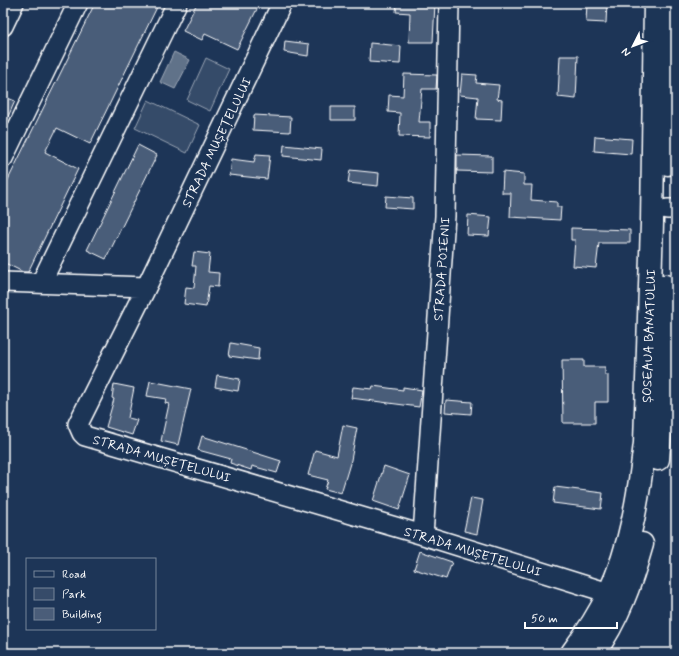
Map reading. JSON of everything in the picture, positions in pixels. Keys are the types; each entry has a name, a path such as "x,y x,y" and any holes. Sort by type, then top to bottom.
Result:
{"main road":[{"name":"ȘOSEAUA BANATULUI","path":"572,653 592,624 609,593 624,552 631,526 645,443 652,223 655,3"},
{"name":"ȘOSEAUA BANATULUI","path":"594,653 607,633 629,588 645,533 654,483 662,410 671,209 672,3"}],"street":[{"path":"3,26 14,3"},
{"path":"3,158 78,3"},
{"path":"42,283 177,3"},
{"name":"STRADA MUȘEȚELULUI","path":"282,3 146,287 78,424 82,433 86,436 423,535 609,593"},
{"name":"STRADA POIENII","path":"423,535 444,216 449,3"},
{"path":"3,282 146,287"}],"green space":[{"path":"206,58 229,69 210,111 187,100"},
{"path":"148,100 200,125 187,153 135,128"}],"shaded area":[{"path":"174,52 190,60 175,89 160,82"}],"building":[{"path":"95,3 159,3 90,144 57,128 45,152 78,169 28,272 23,272 3,262 3,190"},
{"path":"197,3 260,3 237,49 205,34 202,40 183,31"},
{"path":"397,3 435,3 433,42 409,42 410,13 396,12"},
{"path":"587,3 607,3 606,23 586,22"},
{"path":"285,41 309,44 308,56 284,52"},
{"path":"370,43 401,46 400,64 369,62"},
{"path":"560,56 578,56 576,99 558,97"},
{"path":"404,74 437,75 436,89 422,89 419,122 430,122 430,137 399,136 400,113 388,112 389,95 403,96"},
{"path":"462,74 477,75 476,83 499,85 497,99 502,100 501,120 476,119 478,97 460,95"},
{"path":"3,96 15,101 3,128"},
{"path":"331,107 355,107 355,120 331,120"},
{"path":"254,115 291,117 290,132 253,130"},
{"path":"595,136 632,139 631,154 594,151"},
{"path":"138,145 157,155 106,259 87,250"},
{"path":"284,145 322,149 321,160 283,156"},
{"path":"256,154 270,155 267,179 229,175 231,159 254,162"},
{"path":"457,155 492,156 492,172 457,171"},
{"path":"350,170 379,173 378,186 348,183"},
{"path":"503,172 524,174 524,185 532,185 531,200 557,202 557,207 561,207 560,220 510,217 511,193 502,193"},
{"path":"386,196 413,198 413,209 385,207"},
{"path":"468,215 491,217 489,236 467,235"},
{"path":"571,228 630,230 630,243 599,243 596,268 573,266 575,240 571,240"},
{"path":"194,252 210,254 208,272 219,273 218,287 209,286 206,307 184,304 186,287 194,288 196,266 192,266"},
{"path":"231,343 259,348 258,360 229,356"},
{"path":"562,360 584,360 584,367 605,367 605,375 608,375 608,402 595,402 595,423 563,423"},
{"path":"217,375 240,379 238,391 215,387"},
{"path":"150,381 191,389 178,445 161,441 169,404 165,403 166,399 147,396"},
{"path":"114,384 134,388 128,418 137,420 132,435 106,427 114,399 112,398"},
{"path":"373,386 403,390 403,387 422,390 419,407 351,398 353,387 372,389"},
{"path":"446,400 472,402 471,414 445,412"},
{"path":"343,425 357,428 351,460 341,493 325,489 328,480 308,475 315,450 337,456"},
{"path":"202,436 281,461 277,473 252,466 251,470 230,463 231,459 198,450"},
{"path":"384,466 410,475 399,510 373,501"},
{"path":"555,487 603,493 601,509 553,503"},
{"path":"471,498 483,500 477,534 464,531"},
{"path":"420,551 452,562 446,579 414,569"}]}
